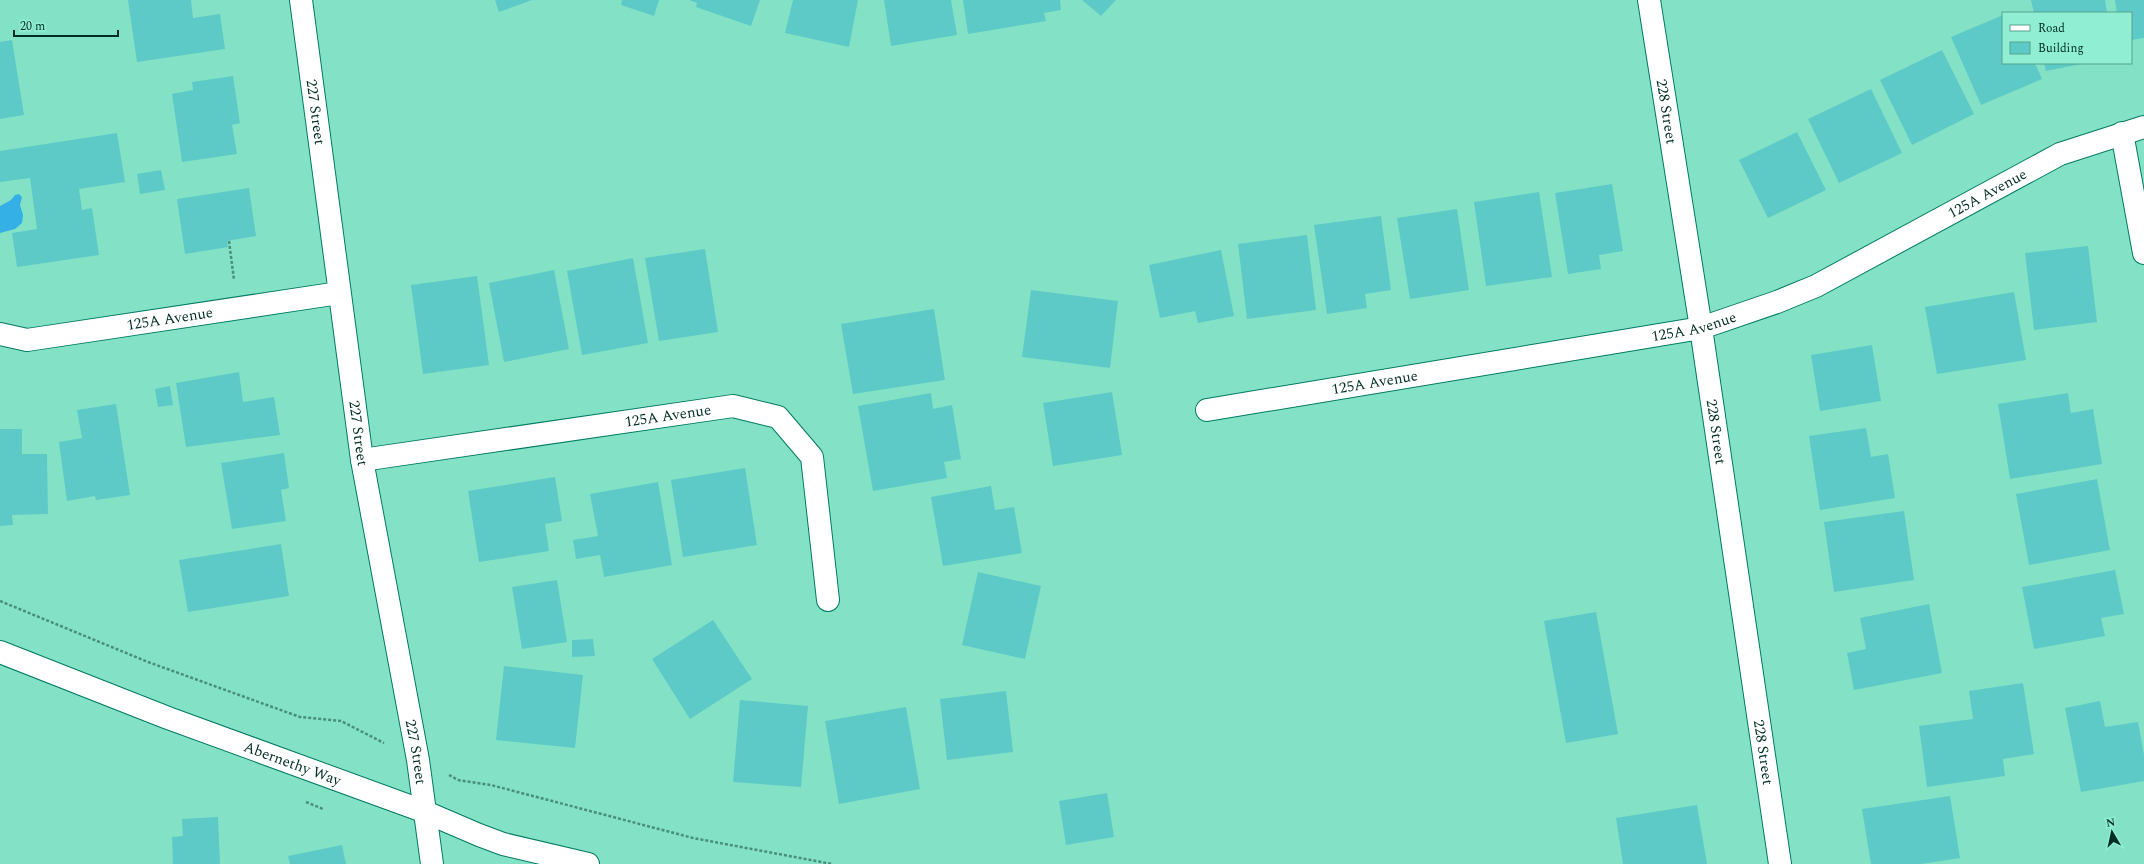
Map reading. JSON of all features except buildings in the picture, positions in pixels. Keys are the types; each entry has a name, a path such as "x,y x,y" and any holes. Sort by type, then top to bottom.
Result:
{"street":[{"name":"227 Street","path":"301,0 362,460 418,760 423,811 432,864"},
{"name":"228 Street","path":"1649,0 1701,328 1780,864"},
{"name":"125A Avenue","path":"1207,410 1701,328 1762,307 1816,286 2060,154 2144,127"},
{"path":"2122,133 2144,253"},
{"name":"125A Avenue","path":"0,334 27,340 339,293"},
{"name":"125A Avenue","path":"362,460 733,406 778,417 812,457 828,600"},
{"name":"Abernethy Way","path":"0,652 168,718 423,811 503,844 588,864"}],"path":[{"path":"229,241 235,284"},
{"path":"0,601 148,662 300,717 341,721"},
{"path":"458,780 491,785 693,838 832,864"}],"water":[{"path":"19,194 22,197 20,205 23,215 22,223 15,229 0,233 0,206 11,200 15,195"}]}
